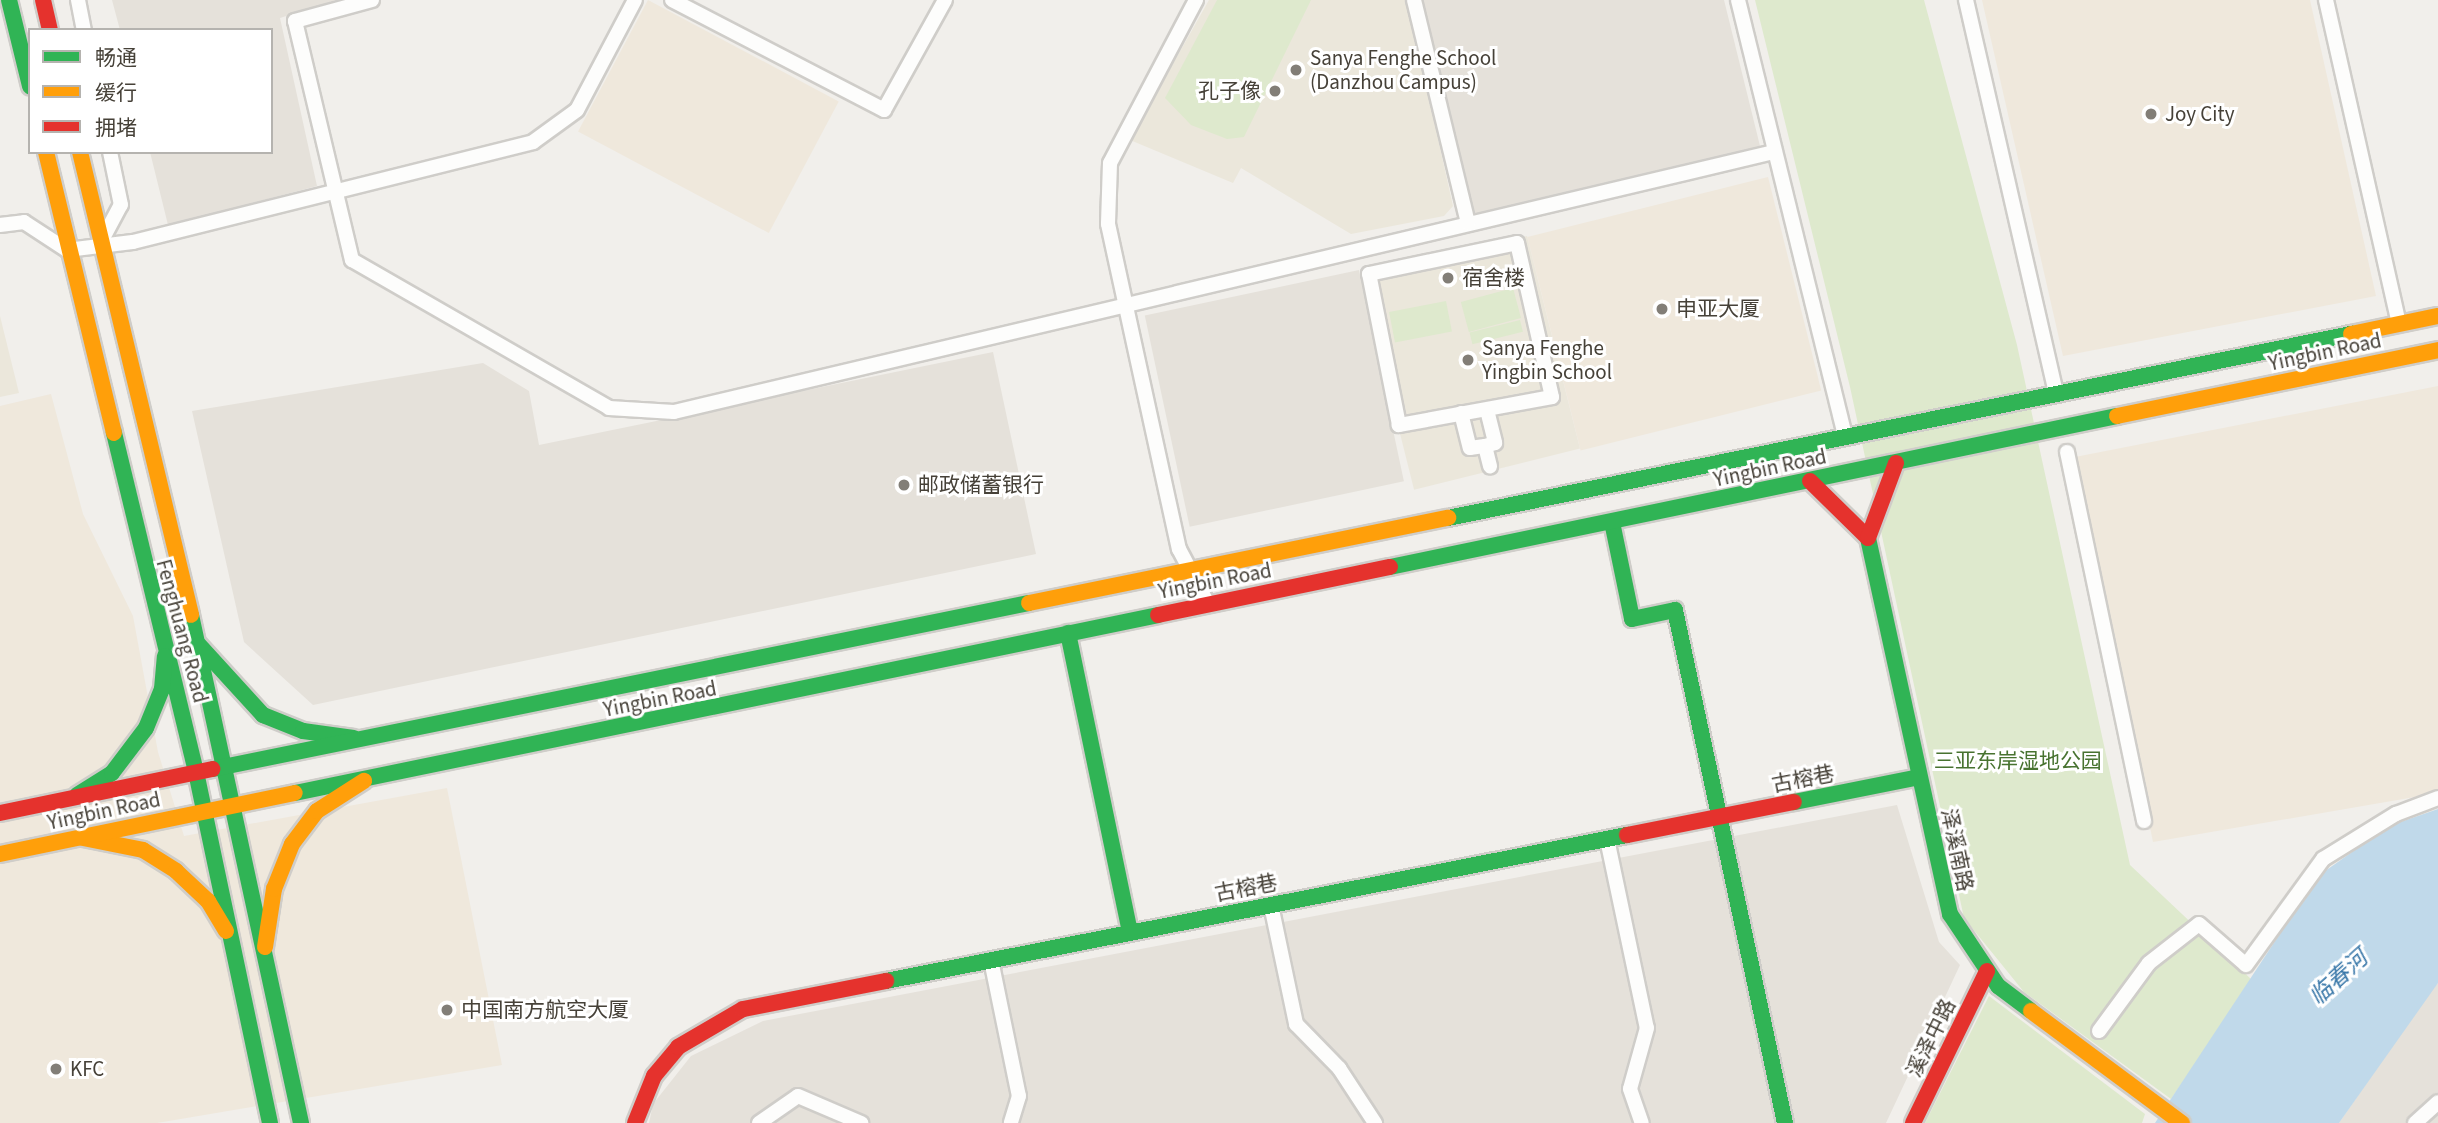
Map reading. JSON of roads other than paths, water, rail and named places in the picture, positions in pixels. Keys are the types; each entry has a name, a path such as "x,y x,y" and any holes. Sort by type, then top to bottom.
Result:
{"main road":[{"path":"9,0 28,78"},
{"path":"43,0 50,28"},
{"name":"Fenghuang Road","path":"46,154 67,250 205,811 270,1123"},
{"name":"Fenghuang Road","path":"80,154 197,641 301,1123"},
{"name":"Yingbin Road","path":"0,813 1185,569 2438,316"},
{"name":"Yingbin Road","path":"0,854 2438,350"},
{"path":"1810,481 1868,538 1896,463"},
{"path":"1612,522 1632,619 1675,610 1785,1123"},
{"name":"泽溪南路","path":"1868,538 1950,914 1987,971 2028,1012 2182,1123"},
{"path":"1235,559 1244,597"},
{"path":"1117,621 1185,569"},
{"path":"1115,584 1128,601 1117,621"},
{"path":"1068,633 1129,933"},
{"path":"197,641 225,680 263,715 303,731 364,739"},
{"path":"74,797 112,773 146,728 162,689 166,650"},
{"name":"古榕巷","path":"635,1123 666,1061 726,1016 991,960 1919,778"},
{"path":"264,953 274,889 292,844 317,811 368,779"},
{"path":"80,837 143,850 176,871 208,901 232,939"},
{"name":"溪泽中路","path":"1913,1123 1987,971"}],"street":[{"path":"78,0 84,28"},
{"path":"372,0 295,21 348,249 360,267 610,408 674,412 1774,152"},
{"path":"0,225 24,222 67,250 101,241 133,242 333,187 533,142 561,128 577,110 635,0"},
{"path":"672,0 884,110 945,0"},
{"path":"1196,0 1110,163 1108,224 1122,306 1185,569 1208,604"},
{"path":"1414,0 1468,223"},
{"path":"1738,0 1845,436"},
{"path":"1966,0 2056,394"},
{"path":"2326,0 2399,324"},
{"path":"101,241 121,205 110,154"},
{"path":"1517,243 1552,397 1487,410 1399,425 1368,271 1517,243"},
{"path":"1461,413 1470,448 1495,443 1487,410"},
{"path":"1485,446 1490,466"},
{"path":"2067,452 2144,821"},
{"path":"2099,1031 2149,963 2199,924 2246,965 2323,859 2396,814 2438,798"},
{"path":"1606,839 1647,1028 1630,1089 1642,1123"},
{"path":"1271,905 1296,1024 1339,1068 1376,1123"},
{"path":"991,960 1019,1096 1011,1123"},
{"path":"760,1123 799,1096 861,1123"},
{"path":"2415,1123 2438,1102"}],"water":[{"name":"临春河","path":"2438,809 2438,983 2339,1123 2155,1123 2318,876 2389,826"}],"place":[{"name":"Sanya Fenghe School (Danzhou Campus)","path":"1296,70"},
{"name":"孔子像","path":"1275,91"},
{"name":"Joy City","path":"2151,114"},
{"name":"宿舍楼","path":"1448,278"},
{"name":"申亚大厦","path":"1662,309"},
{"name":"Sanya Fenghe Yingbin School","path":"1468,360"},
{"name":"邮政储蓄银行","path":"904,485"},
{"name":"中国南方航空大厦","path":"447,1010"},
{"name":"KFC","path":"56,1069"}],"park label":[{"name":"三亚东岸湿地公园","path":"2018,761"}]}
